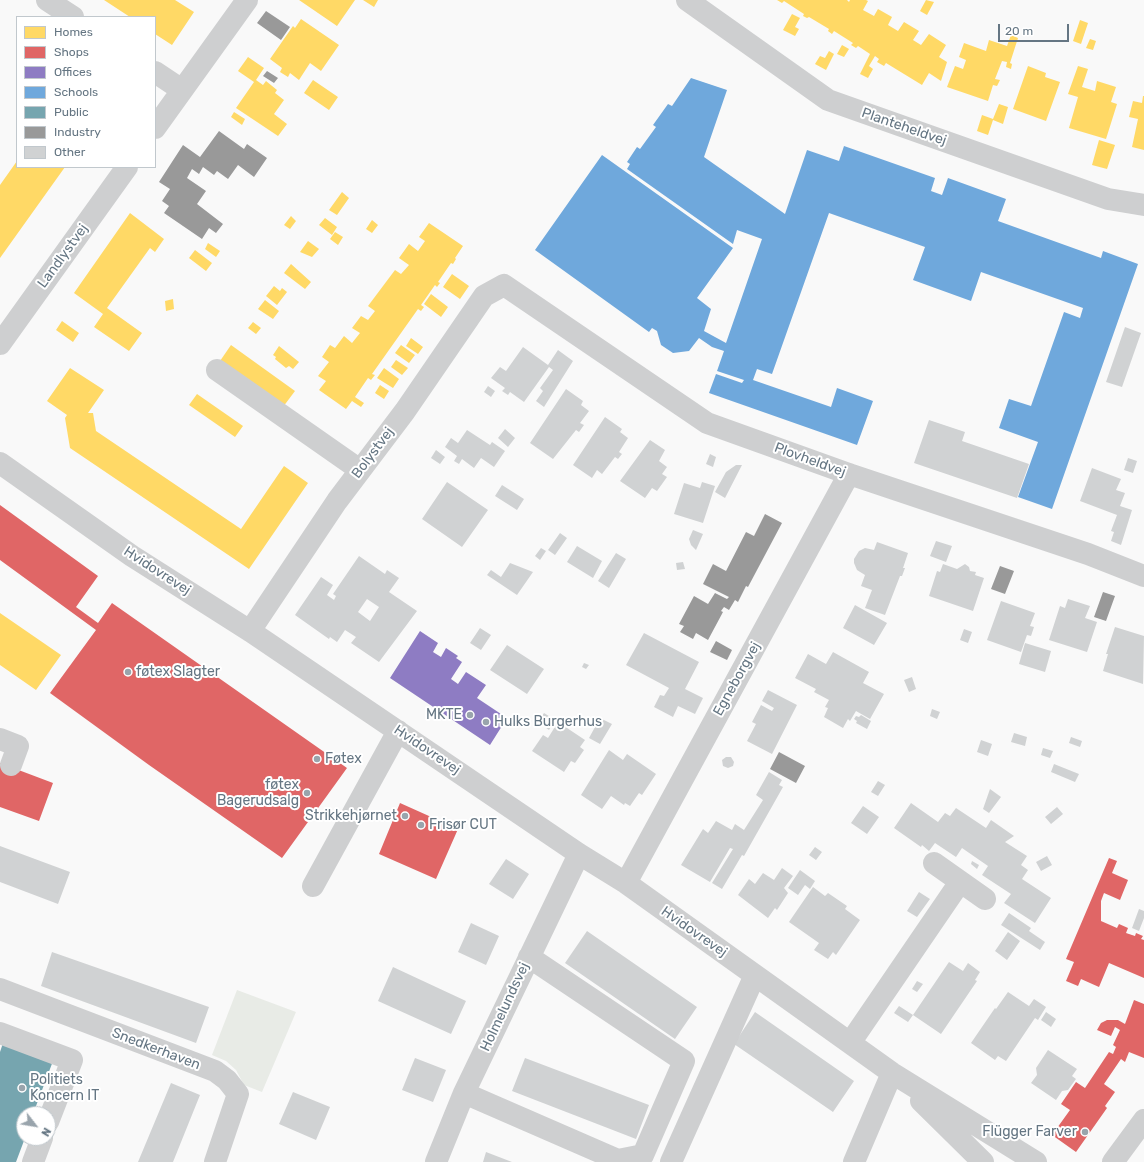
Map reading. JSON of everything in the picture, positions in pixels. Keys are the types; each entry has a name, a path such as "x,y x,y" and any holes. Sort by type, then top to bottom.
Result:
{"street":[{"path":"47,0 71,16"},
{"name":"Planteheldvej","path":"687,0 828,100 1108,199 1144,205"},
{"path":"156,127 244,1"},
{"path":"156,73 182,90"},
{"name":"Landlystvej","path":"0,344 126,168"},
{"name":"Bolystvej","path":"250,631 360,470 405,411 484,296 504,285"},
{"name":"Plovheldvej","path":"504,285 707,424 849,474 1088,554 1144,576"},
{"path":"217,370 360,470"},
{"name":"Hvidovrevej","path":"0,463 132,556 250,631 579,854 626,883 892,1073 1036,1162"},
{"name":"Egneborgvej","path":"626,883 849,474"},
{"path":"313,886 398,731"},
{"path":"0,739 18,746 11,765"},
{"name":"Holmelundsvej","path":"436,1162 464,1093 579,854"},
{"path":"934,864 985,899"},
{"path":"850,1043 960,882"},
{"path":"464,1093 617,1161 643,1156 684,1061 529,957"},
{"path":"671,1162 755,975"},
{"name":"Snedkerhaven","path":"0,989 215,1071 227,1080 238,1094 215,1162"},
{"path":"0,1034 72,1060 54,1106"},
{"path":"854,1162 892,1073"},
{"name":"Hvidovrevej","path":"892,1073 983,1162"},
{"path":"1113,1162 1144,1120"},
{"path":"32,1162 39,1146"}],"shaded area":[{"path":"237,990 296,1012 262,1092 244,1085 236,1070 226,1061 212,1055"}],"building: Homes":[{"path":"104,0 175,0 194,12 172,45 156,35 156,16 128,16"},
{"path":"299,0 355,0 337,26"},
{"path":"363,0 378,0 374,7"},
{"path":"777,0 847,0 849,2 850,0 866,0 868,1 863,10 874,16 878,9 892,17 888,25 898,31 904,22 919,31 913,40 921,45 929,34 946,45 939,57 947,62 941,81 929,73 922,85 886,63 884,66 877,62 879,59 875,56 869,66 873,69 868,78 860,74 870,54 858,46 856,48 851,45 853,43 834,31 832,34 828,31 829,29 809,17 807,18 803,16 804,14 784,1 782,3"},
{"path":"926,0 934,2 927,15 920,11"},
{"path":"792,14 800,18 795,27 799,29 795,36 783,30"},
{"path":"301,19 339,45 321,71 310,63 299,80 290,73 288,77 280,72 282,68 270,59 293,26 295,28"},
{"path":"1080,20 1088,23 1081,44 1073,41"},
{"path":"1011,35 1018,38 1010,63 1012,64 1011,69 1006,67 1007,62 1002,61 995,79 1000,80 997,86 993,85 988,101 947,87 955,66 963,69 966,60 959,57 964,43 986,51 989,40 1007,46"},
{"path":"1090,39 1096,41 1093,50 1086,48"},
{"path":"842,45 849,49 844,57 837,54"},
{"path":"829,51 834,54 826,70 815,64 820,56 825,58"},
{"path":"248,57 264,68 256,80 263,85 266,81 277,90 275,93 284,100 274,114 287,124 278,136 236,108 254,82 238,71"},
{"path":"1028,66 1046,73 1045,77 1060,82 1046,121 1013,109"},
{"path":"1078,66 1088,69 1082,87 1095,91 1097,81 1116,87 1111,102 1117,104 1106,139 1069,128 1078,97 1068,94"},
{"path":"313,80 338,97 329,110 304,93"},
{"path":"1143,96 1144,150 1132,147 1138,119 1129,117 1133,101 1142,103"},
{"path":"999,104 1008,107 1003,124 993,120 988,135 977,131 982,115 993,119"},
{"path":"234,112 245,119 242,125 231,117"},
{"path":"1099,140 1115,145 1107,169 1092,165"},
{"path":"16,162 16,168 64,168 0,258 0,185"},
{"path":"342,192 349,198 337,215 329,210"},
{"path":"130,213 164,239 155,252 150,248 107,308 142,333 129,351 94,327 103,314 74,293"},
{"path":"291,216 296,221 290,229 284,225"},
{"path":"325,218 337,227 332,235 319,225"},
{"path":"372,220 378,225 372,233 366,229"},
{"path":"429,223 463,246 453,264 451,263 438,282 440,283 437,287 435,285 421,305 424,307 421,311 418,309 372,374 375,375 371,380 368,378 355,397 364,403 361,407 352,401 346,409 319,390 326,381 318,376 329,362 322,357 330,345 335,348 344,336 352,343 360,333 352,328 361,316 368,320 375,311 368,306 395,270 401,274 409,265 399,258 409,244 418,251 425,241 419,237"},
{"path":"335,232 343,237 338,245 330,239"},
{"path":"308,241 319,249 312,257 300,252"},
{"path":"208,243 220,251 216,257 205,249"},
{"path":"195,250 212,263 206,271 189,258"},
{"path":"291,264 311,282 305,289 284,273"},
{"path":"452,274 469,286 460,299 443,287"},
{"path":"274,286 280,291 282,288 287,292 277,305 266,296"},
{"path":"431,294 448,307 441,317 424,304"},
{"path":"173,299 174,309 166,311 165,301"},
{"path":"265,300 279,311 273,319 258,309"},
{"path":"62,321 79,333 73,342 56,330"},
{"path":"253,322 261,328 256,334 248,328"},
{"path":"411,338 423,347 418,354 406,346"},
{"path":"231,345 295,391 283,407 220,361"},
{"path":"401,345 415,355 409,363 395,353"},
{"path":"279,346 299,362 293,369 289,366 286,368 275,359 276,357 273,355"},
{"path":"396,360 408,368 402,375 391,367"},
{"path":"70,368 104,390 88,413 93,413 96,431 241,529 284,466 308,483 249,569 70,448 65,418 67,415 47,401"},
{"path":"384,368 399,379 393,388 377,378"},
{"path":"380,385 389,391 384,399 375,393"},
{"path":"197,394 243,426 235,437 189,405"},
{"path":"0,613 61,655 36,690 0,665"}],"building: Shops":[{"path":"0,505 98,576 76,607 98,623 112,603 347,768 282,858 149,765 50,693 96,630 0,560"},
{"path":"0,763 53,783 39,821 0,807"},
{"path":"400,803 458,829 436,879 379,854"},
{"path":"1109,858 1117,861 1112,873 1128,880 1120,900 1104,893 1101,901 1101,921 1117,928 1119,924 1128,928 1126,933 1135,936 1136,933 1143,936 1141,939 1144,940 1144,978 1109,963 1099,987 1081,979 1078,986 1066,981 1074,962 1066,959"},
{"path":"1134,1000 1144,1004 1144,1058 1129,1052 1125,1062 1121,1059 1104,1084 1115,1092 1105,1106 1107,1108 1076,1152 1052,1135 1070,1110 1061,1104 1076,1082 1085,1088 1109,1052 1113,1054 1116,1047 1113,1045 1120,1030 1115,1027 1111,1036 1097,1030 1101,1023 1107,1020 1118,1020 1125,1024"}],"building: Offices":[{"path":"420,631 438,643 433,652 441,657 446,648 458,656 456,658 462,662 451,679 458,684 466,672 486,685 477,698 507,718 490,745 390,678"}],"building: Schools":[{"path":"691,78 727,90 704,157 785,214 807,150 839,161 844,146 935,178 931,191 942,195 948,178 1006,199 998,221 1101,258 1103,251 1138,264 1052,509 1018,497 1038,442 999,428 1009,399 1031,406 1064,312 1080,318 1083,308 981,272 971,301 913,280 925,247 829,213 772,374 757,369 753,380 831,407 837,388 873,401 857,445 709,393 716,374 742,383 744,380 717,371 724,351 712,347 699,338 689,351 673,353 661,345 657,331 652,328 649,332 535,250 602,155 733,248 697,298 711,309 704,331 726,343 762,239 737,230 733,244 627,169 630,164 627,162 637,147 640,149 656,127 653,125 668,104 672,106"}],"building: Public":[{"name":"Politiets Koncern IT","path":"3,1043 53,1061 36,1106 16,1106 16,1146 22,1146 16,1162 0,1162 0,1052"}],"building: Industry":[{"path":"266,11 290,27 281,40 257,23"},
{"path":"267,71 278,78 274,83 263,76"},
{"path":"219,131 244,149 247,144 267,158 254,177 238,165 228,179 217,171 214,175 203,167 199,174 192,169 187,178 206,191 197,204 223,224 216,233 209,228 202,239 164,213 169,206 162,201 170,189 159,182 183,145 200,157"},
{"path":"765,514 782,523 748,587 746,586 738,602 735,600 729,610 724,607 721,611 723,612 708,640 696,633 693,639 680,632 684,626 679,624 694,596 708,604 715,593 727,599 729,597 703,584 713,564 726,571 746,532 754,536"},
{"path":"1000,566 1014,571 1005,594 991,589"},
{"path":"1103,592 1115,596 1106,621 1094,617"},
{"path":"716,641 732,650 727,660 710,652"},
{"path":"779,752 805,766 796,783 770,769"}],"building: Other":[{"path":"1125,327 1141,333 1122,387 1106,382"},
{"path":"523,347 548,365 558,350 573,361 544,407 536,401 543,391 540,388 553,370 549,367 524,402 510,392 508,395 502,391 505,388 491,378 500,367 506,371"},
{"path":"488,386 495,391 491,397 484,392"},
{"path":"566,389 583,401 581,405 589,411 580,423 584,425 579,432 576,430 553,459 530,443"},
{"path":"605,417 622,429 620,432 628,438 619,452 622,454 618,459 615,457 602,474 597,470 592,478 573,465"},
{"path":"929,420 965,432 962,441 1029,464 1017,498 914,463"},
{"path":"505,429 515,438 508,447 498,438"},
{"path":"467,430 490,445 492,442 505,451 494,467 481,458 474,468 462,459 459,464 454,461 457,456 445,447 451,438 458,443"},
{"path":"650,440 665,450 659,461 667,467 662,474 667,477 657,491 652,488 645,498 620,481"},
{"path":"436,450 445,457 440,464 431,458"},
{"path":"710,454 716,457 713,467 706,464"},
{"path":"1128,458 1137,461 1133,473 1124,470"},
{"path":"736,465 742,465 725,498 715,492 726,472"},
{"path":"1092,468 1121,479 1116,490 1125,493 1120,506 1132,510 1121,545 1111,541 1114,532 1111,531 1117,515 1080,501"},
{"path":"447,482 488,510 462,547 422,519"},
{"path":"702,482 715,486 703,523 674,514 684,483 700,488"},
{"path":"502,485 524,499 517,510 495,496"},
{"path":"693,530 703,534 696,550 691,545 689,539"},
{"path":"560,533 567,538 555,555 548,550"},
{"path":"936,541 952,546 946,562 930,556"},
{"path":"877,542 908,553 903,568 905,568 902,576 900,576 885,615 865,608 872,590 861,586 865,575 857,570 854,563 854,559 859,551 865,548 874,550"},
{"path":"577,546 602,561 593,578 567,562"},
{"path":"541,548 546,551 540,560 535,556"},
{"path":"616,553 626,559 609,588 598,581"},
{"path":"359,556 385,574 387,570 399,578 389,592 417,611 379,662 351,643 356,637 345,630 337,642 330,637 329,639 295,615 321,577 333,585 327,595 334,600 336,596 333,594","holes":["367,599 379,607 370,621 358,612"]},
{"path":"683,562 685,569 677,570 676,563"},
{"path":"510,563 533,572 517,595 487,575 491,570 501,577"},
{"path":"943,564 957,569 965,564 969,567 970,571 976,572 975,575 984,578 973,611 929,596 937,571 940,572"},
{"path":"1068,599 1090,606 1085,618 1097,622 1087,652 1049,640 1060,606 1065,608"},
{"path":"1001,601 1035,613 1030,626 1034,627 1031,636 1027,635 1021,652 987,640"},
{"path":"855,605 887,623 874,645 843,628"},
{"path":"1115,627 1144,636 1143,684 1103,671 1108,654 1106,654"},
{"path":"480,628 491,635 481,650 470,643"},
{"path":"964,629 972,632 968,643 960,640"},
{"path":"644,633 699,662 685,689 703,698 695,714 678,706 673,717 654,707 660,695 664,696 669,688 626,665"},
{"path":"1025,643 1051,651 1045,672 1019,664"},
{"path":"507,645 544,669 527,694 490,670"},
{"path":"833,652 869,672 863,683 884,694 870,719 856,711 850,721 848,719 843,728 824,717 828,708 825,707 829,700 814,692 816,689 795,678 808,654 826,664"},
{"path":"584,663 589,665 586,669 582,667"},
{"path":"912,677 916,689 909,692 904,680"},
{"path":"768,690 797,705 772,754 747,741 756,724 752,722 761,705 772,711 774,708 762,701"},
{"path":"932,709 940,712 937,719 930,716"},
{"path":"544,713 555,720 549,730 538,722"},
{"path":"861,715 871,721 867,729 856,723 857,721 854,719 856,716 859,717"},
{"path":"600,718 612,724 600,744 589,738"},
{"path":"558,722 585,740 580,747 584,750 575,763 571,761 564,772 532,751 543,735 548,738"},
{"path":"1014,733 1027,737 1025,746 1011,742"},
{"path":"1071,737 1082,741 1080,747 1069,743"},
{"path":"981,740 992,744 988,756 977,752"},
{"path":"1043,748 1053,751 1050,758 1041,755"},
{"path":"609,750 623,760 627,754 656,774 642,795 639,793 630,806 625,803 624,805 611,796 602,809 581,795"},
{"path":"726,757 731,757 734,762 733,766 728,768 723,766 722,760"},
{"path":"1054,764 1079,774 1075,782 1051,772"},
{"path":"769,772 782,780 779,785 783,787 744,856 742,855 722,889 712,883 733,849 730,848 710,882 681,865 703,829 708,833 716,821 732,830 735,824 744,830 763,800 756,795"},
{"path":"878,781 885,785 878,796 871,792"},
{"path":"990,789 1001,797 989,813 983,809"},
{"path":"911,803 938,822 945,813 950,816 956,808 986,828 991,820 1014,836 1005,842 1027,856 1021,865 1028,870 1022,879 1051,898 1035,923 1004,903 1011,894 982,875 988,866 962,848 956,857 935,843 929,851 894,828"},
{"path":"863,806 879,817 867,834 851,823"},
{"path":"1057,807 1063,814 1051,824 1045,817"},
{"path":"0,846 70,872 58,904 0,882"},
{"path":"815,847 822,852 816,860 809,855"},
{"path":"1047,856 1052,865 1041,871 1036,862"},
{"path":"506,859 529,874 513,899 489,884"},
{"path":"972,861 979,865 977,869 971,864"},
{"path":"782,868 793,876 784,888 788,893 777,910 775,908 768,918 738,895 749,879 755,884 763,873 774,880"},
{"path":"800,870 815,881 810,889 805,885 798,895 788,888"},
{"path":"813,887 825,896 828,893 847,906 845,909 860,920 836,955 833,952 828,959 814,950 819,943 789,922"},
{"path":"919,892 930,899 917,917 907,911"},
{"path":"1139,909 1144,911 1144,918 1139,931 1132,928"},
{"path":"1009,913 1031,928 1029,931 1045,942 1040,950 1001,925"},
{"path":"471,923 499,936 486,965 458,952"},
{"path":"587,931 697,1007 675,1039 565,963"},
{"path":"1008,932 1020,941 1007,960 995,951"},
{"path":"52,952 209,1007 196,1043 41,986"},
{"path":"949,962 963,971 968,963 980,972 975,980 977,981 941,1034 913,1015"},
{"path":"393,967 466,1001 451,1034 378,1001"},
{"path":"917,981 923,984 917,992 912,989"},
{"path":"1008,992 1029,1006 1034,999 1046,1007 1038,1020 1035,1018 1006,1061 998,1056 995,1060 971,1043"},
{"path":"899,1006 913,1015 908,1022 894,1013"},
{"path":"755,1012 854,1081 833,1112 734,1044"},
{"path":"1046,1012 1056,1019 1051,1027 1041,1020"},
{"path":"1048,1050 1077,1069 1072,1076 1076,1079 1068,1090 1062,1091 1056,1100 1031,1083 1037,1075 1036,1068"},
{"path":"415,1058 446,1070 433,1102 402,1090"},
{"path":"525,1058 649,1105 636,1139 512,1091"},
{"path":"171,1083 200,1095 173,1162 138,1162"},
{"path":"293,1092 330,1107 316,1140 279,1124"},
{"path":"486,1152 512,1162 483,1162"}],"place":[{"name":"føtex Slagter","path":"128,672"},
{"name":"MKTE","path":"470,715"},
{"name":"Hulks Burgerhus","path":"486,722"},
{"name":"Føtex","path":"317,759"},
{"name":"føtex Bagerudsalg","path":"307,793"},
{"name":"Strikkehjørnet","path":"405,816"},
{"name":"Frisør CUT","path":"421,825"},
{"name":"Politiets Koncern IT","path":"22,1088"},
{"name":"Flügger Farver","path":"1085,1132"}]}
